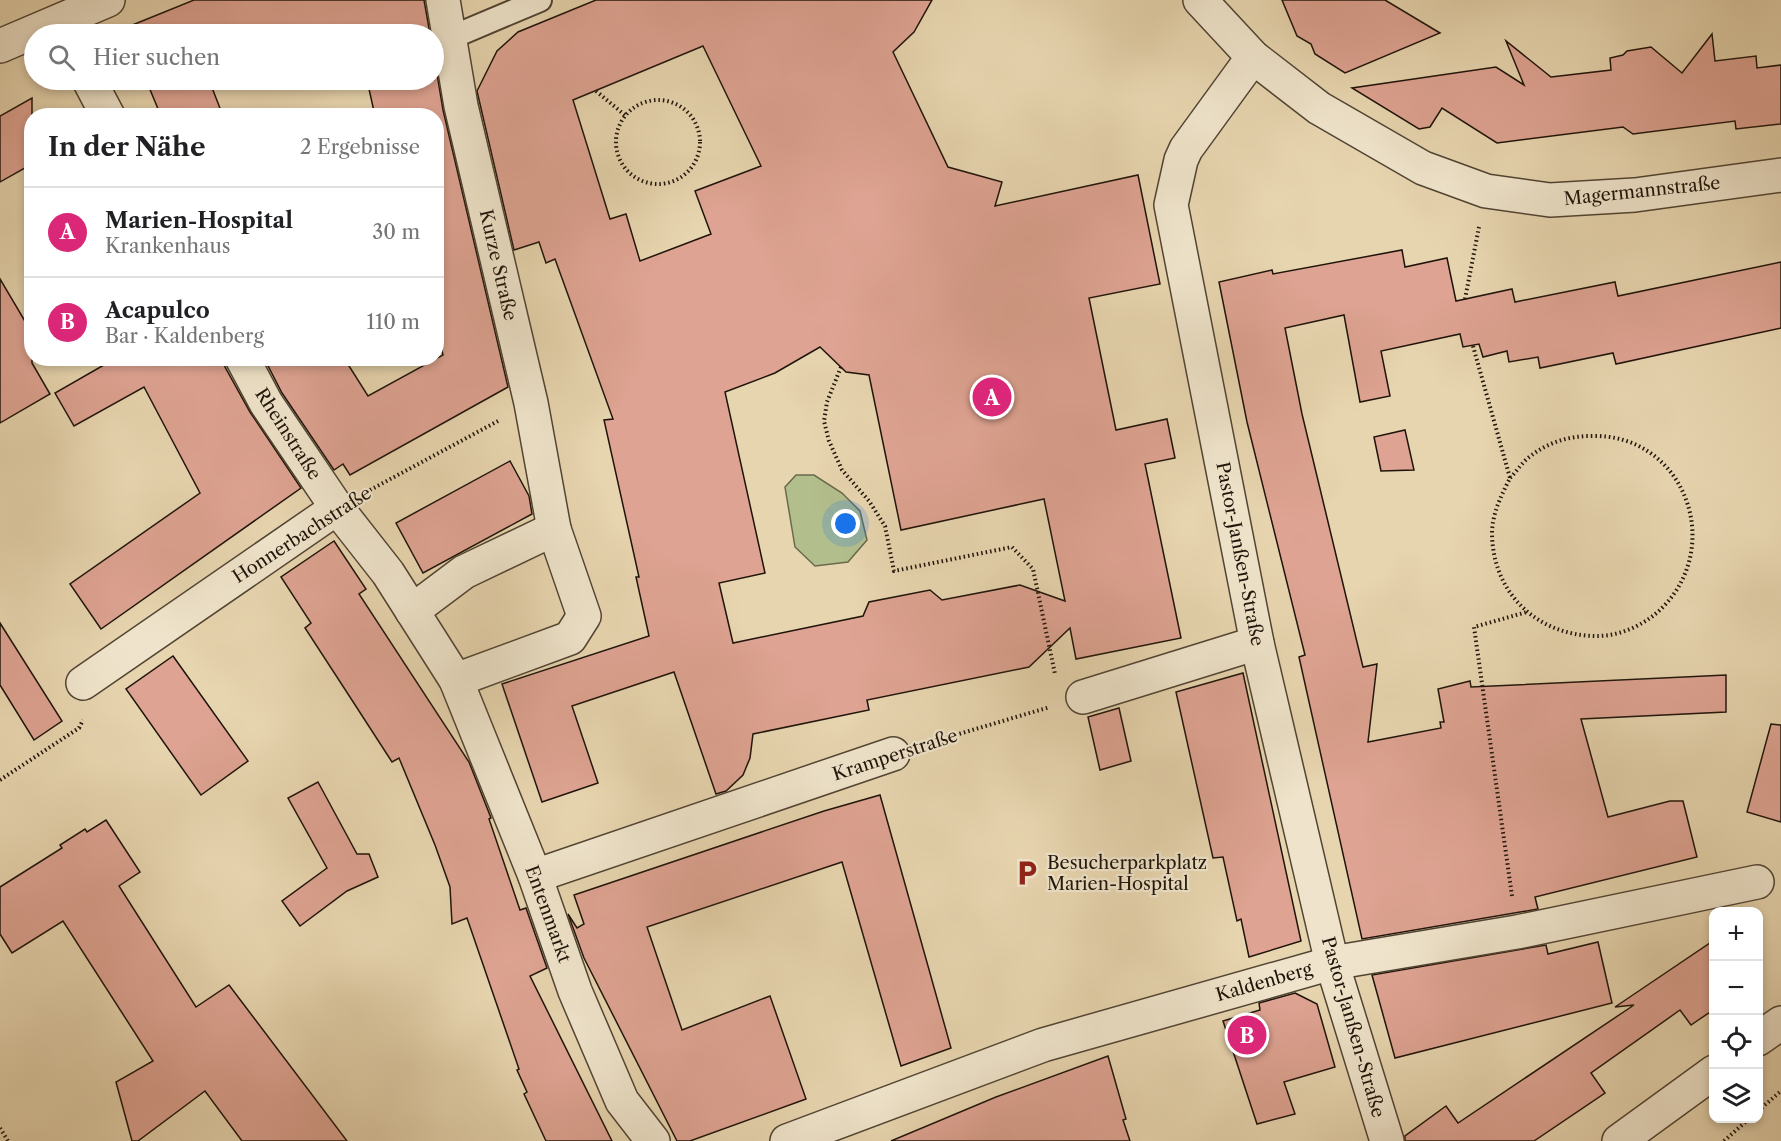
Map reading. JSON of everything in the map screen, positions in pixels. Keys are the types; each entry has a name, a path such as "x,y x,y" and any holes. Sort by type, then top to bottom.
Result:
{"street":[{"path":"67,24 108,0"},
{"name":"Kurze Straße","path":"444,0 461,106 531,403 554,529"},
{"path":"1200,0 1253,57"},
{"path":"0,46 24,39"},
{"name":"Pastor-Janßen-Straße","path":"1253,57 1186,149 1181,160 1171,205 1257,643 1332,963 1387,1141"},
{"name":"Magermannstraße","path":"1253,57 1319,108 1423,168 1486,191 1550,200 1635,195 1781,176"},
{"path":"94,90 104,108"},
{"name":"Rheinstraße","path":"246,366 266,403 337,508"},
{"name":"Entenmarkt","path":"337,508 388,573 456,680 536,876 575,991 622,1101 653,1141"},
{"name":"Honnerbachstraße","path":"83,683 337,508"},
{"path":"412,611 464,572 554,529 584,616 570,638 456,680"},
{"path":"1072,700 1257,643"},
{"name":"Kramperstraße","path":"536,876 893,754"},
{"name":"Kaldenberg","path":"787,1141 1043,1045 1332,963 1517,932 1757,882"},
{"path":"1763,1036 1781,1023"},
{"path":"1618,1141 1709,1075"}],"lane":[{"path":"450,38 540,0"}],"path":[{"path":"596,91 626,116"},
{"path":"653,101 674,103 686,110 697,127 700,147 697,160 689,172 678,180 665,184 652,184 630,173 617,152 616,139 619,127 626,116 635,107 653,101"},
{"path":"1465,299 1486,191"},
{"path":"1473,346 1510,478"},
{"path":"841,367 827,402 824,421 828,441 842,470 869,501 885,526 894,571 1012,547 1033,569 1072,700"},
{"name":"Honnerbachstraße","path":"337,508 531,403"},
{"path":"1602,435 1628,441 1652,453 1671,472 1685,495 1693,520 1693,547 1687,572 1674,596 1655,615 1632,628 1606,636 1580,636 1554,629 1527,612 1507,589 1495,562 1492,532 1498,502 1510,478 1528,458 1550,444 1575,436 1602,435"},
{"path":"1517,932 1474,627 1527,612"},
{"path":"0,780 79,728 87,708 83,683"},
{"name":"Kramperstraße","path":"893,754 1072,700"},
{"path":"1763,1107 1781,1091"},
{"path":"1724,1141 1745,1123"},
{"path":"0,1128 8,1141"}],"green space":[{"path":"796,475 814,475 842,493 860,511 867,540 848,562 815,566 795,547 785,487"}],"building":[{"path":"194,0 424,0 428,24 135,24"},
{"path":"596,0 932,0 914,32 893,52 948,167 1002,182 995,206 1138,175 1160,284 1089,298 1116,430 1167,419 1175,458 1145,464 1181,638 1076,659 1070,628 1029,667 867,700 869,710 753,734 750,758 743,775 726,791 716,794 674,672 572,706 598,783 542,802 502,684 649,636 636,577 639,577 604,420 613,419 555,259 546,263 539,242 514,250 477,91 497,51 518,32","holes":["703,46 761,166 695,191 711,234 640,261 626,214 610,219 573,100","820,347 846,372 869,375 901,530 1044,499 1065,601 1020,585 942,600 930,590 869,602 863,616 733,643 719,583 765,573 725,392 775,373"]},
{"path":"1282,0 1385,0 1440,33 1345,73 1315,54 1311,44 1297,36"},
{"path":"1712,34 1715,61 1756,56 1757,68 1781,65 1781,124 1736,129 1735,121 1633,134 1623,127 1497,143 1442,108 1430,127 1419,129 1352,88 1496,67 1524,85 1506,41 1551,77 1611,70 1610,58 1623,55 1627,51 1651,47 1682,73"},
{"path":"150,90 213,90 220,108 158,108"},
{"path":"369,90 440,90 443,108 373,108"},
{"path":"32,98 32,108 24,108 24,168 0,182 0,116"},
{"path":"444,114 508,387 350,475 343,464 334,470 282,393 268,366 349,366 368,396 423,366 444,366"},
{"path":"1402,250 1405,267 1447,258 1456,301 1512,289 1515,302 1615,282 1618,296 1781,262 1781,328 1616,364 1613,353 1540,368 1538,357 1509,362 1507,351 1483,357 1479,344 1463,347 1460,334 1381,351 1390,396 1360,402 1344,315 1285,328 1302,414 1363,667 1377,664 1368,742 1441,728 1440,722 1444,722 1438,689 1470,681 1471,687 1726,675 1726,712 1581,719 1608,817 1670,801 1683,801 1697,857 1535,897 1538,909 1362,939 1299,657 1305,655 1247,422 1219,282 1272,270 1273,274"},
{"path":"0,279 24,320 24,366 34,366 50,394 0,423"},
{"path":"102,366 225,366 250,412 301,488 101,629 70,584 200,493 144,387 74,426 55,393"},
{"path":"1405,430 1414,470 1381,471 1374,437"},
{"path":"510,461 529,496 532,514 423,573 396,523"},
{"path":"334,541 366,589 359,594 469,762 491,818 489,819 520,910 526,908 547,968 530,976 612,1141 546,1141 524,1094 527,1092 517,1070 519,1069 467,918 452,924 450,887 399,758 392,762 305,628 311,623 281,577"},
{"path":"0,623 62,721 34,740 0,685"},
{"path":"173,656 248,761 201,795 126,689"},
{"path":"1243,673 1301,941 1249,957 1241,919 1237,921 1223,857 1213,858 1176,692"},
{"path":"1119,708 1131,761 1100,770 1088,717"},
{"path":"1771,724 1781,725 1781,822 1747,812"},
{"path":"318,782 357,854 369,854 378,877 347,891 300,926 282,901 327,868 288,798"},
{"path":"880,795 951,1048 901,1066 842,862 647,927 682,1030 770,996 806,1099 690,1141 677,1141 584,958 568,914 577,928 584,924 574,895 824,811"},
{"path":"106,820 140,872 119,886 196,1007 229,985 347,1141 242,1141 205,1091 138,1141 132,1141 116,1082 153,1061 63,921 12,953 0,934 0,887 62,848 60,845 85,829 87,832"},
{"path":"1598,942 1612,1003 1395,1058 1372,975 1546,945 1548,954"},
{"path":"1709,944 1709,1013 1691,1025 1680,1010 1591,1073 1605,1093 1534,1141 1405,1141 1405,1136 1446,1106 1458,1123 1634,1005 1615,1007"},
{"path":"1295,993 1317,1004 1335,1067 1284,1082 1295,1114 1257,1124 1223,1021 1260,1010 1259,1003"},
{"path":"1108,1056 1130,1141 891,1141 996,1097"}],"place":[{"name":"Marien-Hospital","path":"992,397"},
{"name":"Besucherparkplatz Marien-Hospital","path":"1027,873"},
{"name":"Acapulco","path":"1247,1035"}]}
